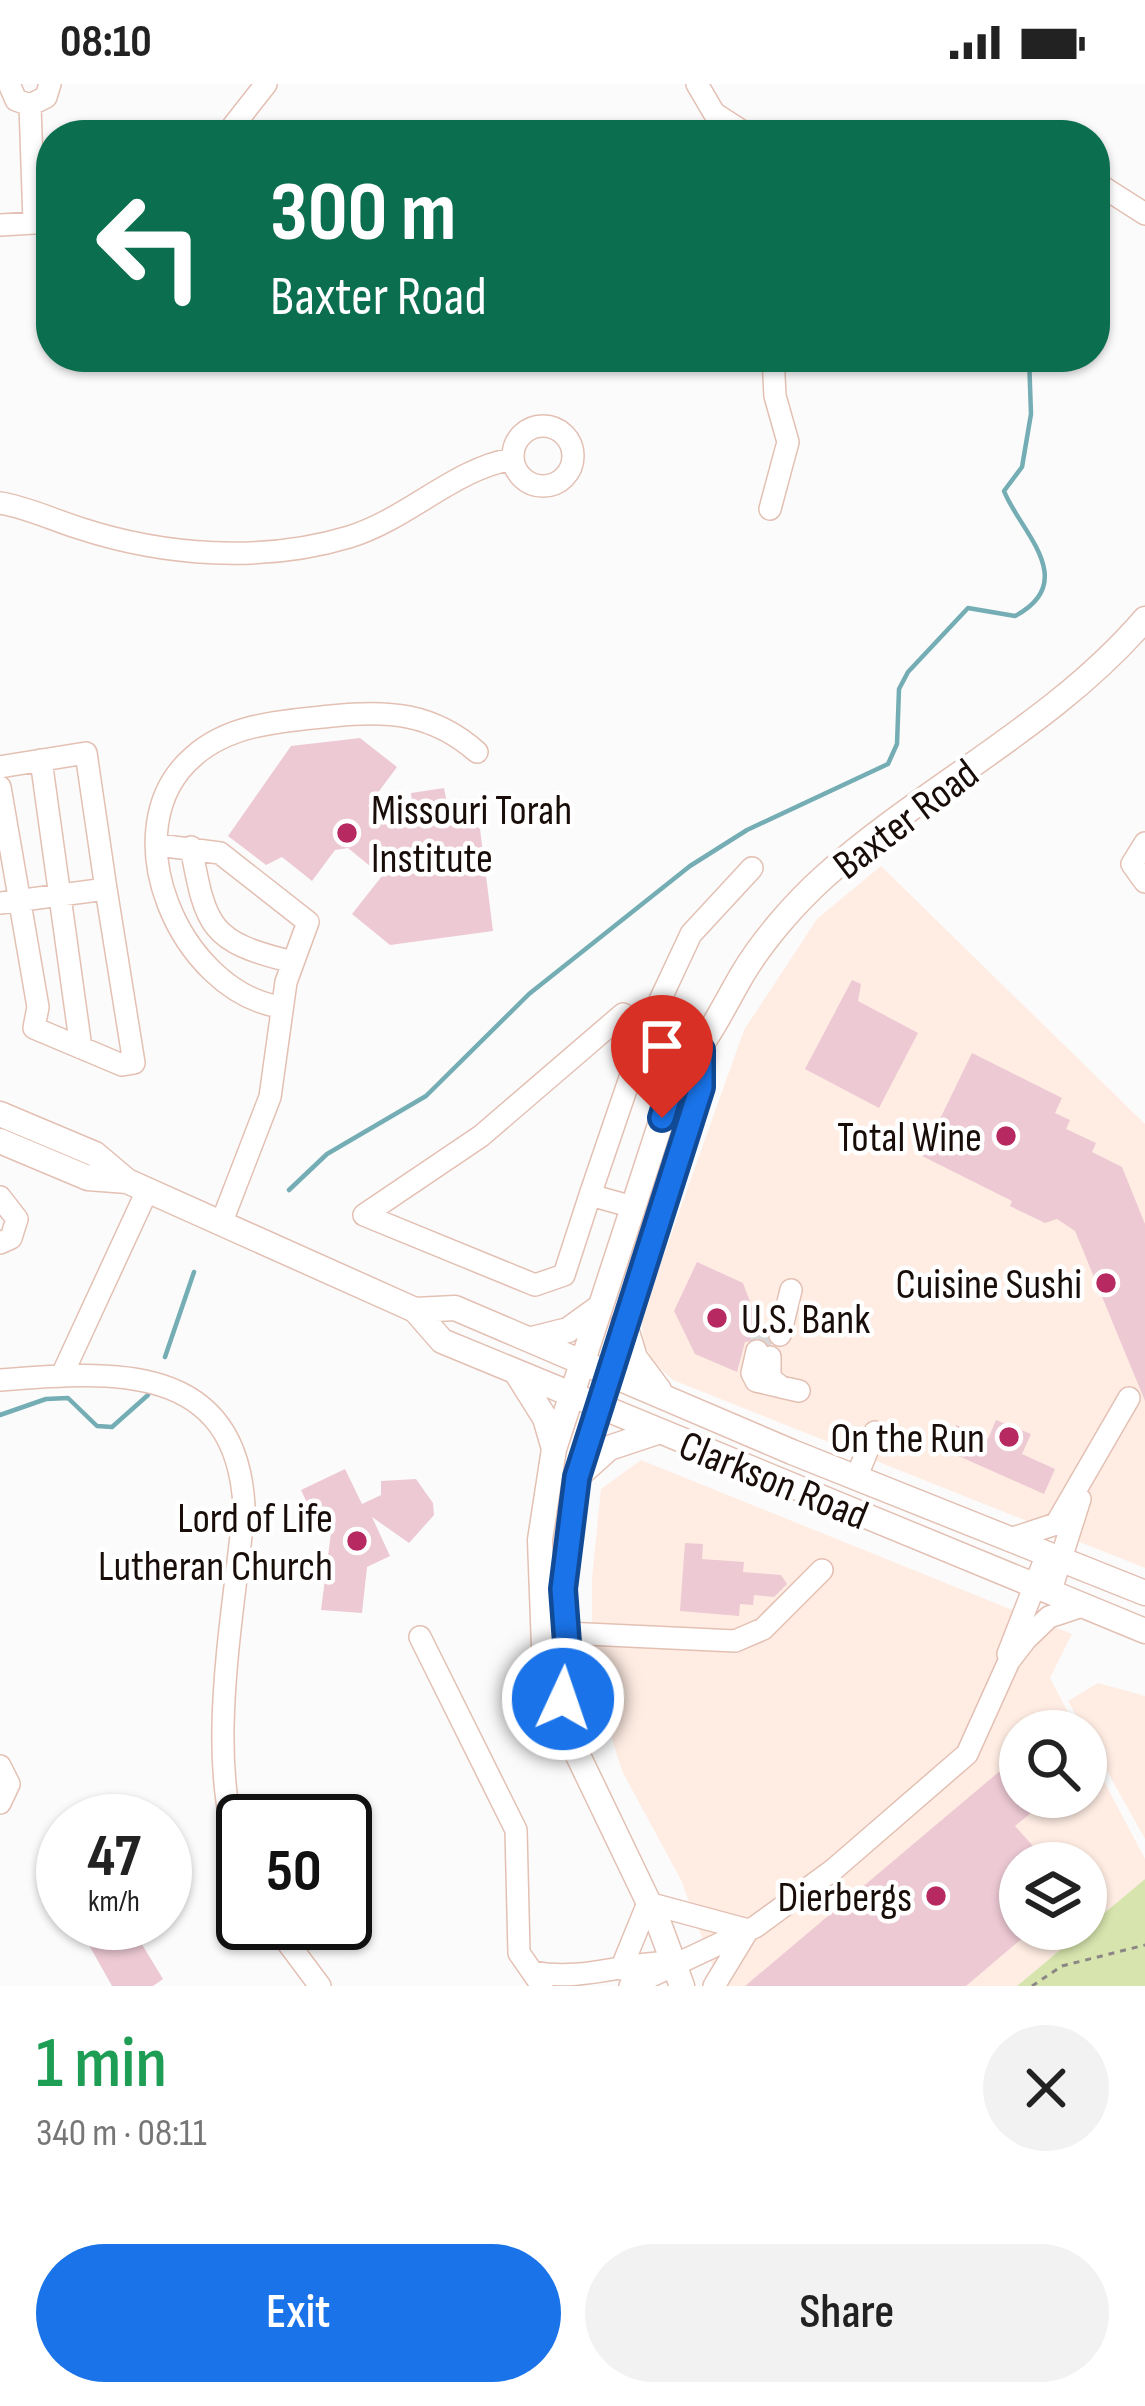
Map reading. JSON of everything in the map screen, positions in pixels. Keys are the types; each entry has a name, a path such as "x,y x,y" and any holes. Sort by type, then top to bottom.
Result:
{"main road":[{"name":"Baxter Road","path":"679,1974 572,1743 563,1699 545,1673 540,1540 554,1449 676,1073 701,1050 745,970 824,877 1060,704 1105,665 1145,620"},
{"name":"Baxter Road","path":"563,1699 569,1670 567,1541 577,1477 701,1087 701,1050"},
{"name":"Clarkson Road","path":"0,1114 95,1154 137,1186 415,1310 442,1341 1145,1631"},
{"name":"Clarkson Road","path":"0,1141 88,1178 137,1186"},
{"path":"532,1340 568,1330 600,1306"},
{"name":"Clarkson Road","path":"415,1310 455,1308 856,1478 1145,1593"},
{"path":"624,1322 634,1358 664,1396"},
{"path":"516,1372 545,1418 554,1449"},
{"path":"577,1477 610,1448 657,1432"}],"street":[{"path":"9,84 16,100 30,105 46,97 50,84"},
{"path":"238,120 266,84"},
{"path":"697,84 714,113 725,120"},
{"path":"30,105 36,164"},
{"path":"1110,192 1145,214"},
{"path":"0,224 36,223"},
{"path":"770,509 788,442 772,372"},
{"path":"0,503 175,550 219,554 275,550 370,530 486,463 513,458"},
{"path":"280,1007 234,992 190,949 166,900 158,845 166,800 190,758 258,725 375,712 406,714 446,729 477,752"},
{"path":"0,766 86,753 134,1063 122,1065 34,1028 38,1007 9,902 0,788"},
{"path":"41,760 81,1048"},
{"path":"1145,843 1132,864 1145,882"},
{"path":"158,845 220,853 306,916 309,928 280,1007 270,1097 221,1224"},
{"path":"191,847 198,886 218,932 238,947 293,962"},
{"path":"701,1050 647,1028 622,1014 481,1136 364,1216 536,1285 564,1275 647,1028 691,934 752,868"},
{"path":"9,902 106,890"},
{"path":"62,1375 137,1186"},
{"path":"590,1195 633,1207"},
{"path":"0,1197 16,1220 11,1238 0,1244"},
{"path":"773,1332 790,1295"},
{"path":"763,1354 770,1378 790,1389"},
{"path":"0,1379 125,1377 186,1392 220,1425 242,1466 244,1506 224,1750 227,1794"},
{"path":"1010,1539 1056,1524 1129,1398"},
{"path":"856,1478 875,1432"},
{"path":"1009,1661 1007,1648 1043,1586 1087,1475"},
{"path":"566,1633 735,1641 758,1633 822,1570"},
{"path":"420,1637 516,1830 519,1953 538,1979 625,1978 679,1974 792,1904 967,1754 1009,1661 1049,1617 1085,1605"},
{"path":"0,1766 8,1784 0,1803"},
{"path":"625,1978 649,1903 748,1930"},
{"path":"714,1986 748,1930"},
{"path":"293,1950 320,1986"}],"path":[{"path":"1032,1986 1062,1966 1145,1945"}],"shaded area":[{"path":"881,866 1145,1124 1145,1568 673,1380 653,1362 644,1343 641,1319 744,1030 817,919"},
{"path":"641,1460 1072,1634 1050,1678 1067,1710 999,1710 999,1818 1107,1818 1107,1787 1145,1859 1145,1879 1107,1911 1107,1842 999,1842 999,1950 1060,1950 1017,1986 720,1986 681,1880 622,1771 592,1673 592,1578 601,1489"},
{"path":"1098,1683 1145,1696 1145,1839 1107,1771 1107,1710 1073,1710 1068,1701"}],"green space":[{"path":"1145,1879 1145,1986 1017,1986 1060,1950 1107,1950 1107,1911"}],"building":[{"path":"360,738 397,767 368,806 398,829 413,810 411,793 444,788 447,804 480,829 493,931 390,945 352,914 382,876 348,848 335,850 312,881 282,857 266,865 228,836 291,746"},
{"path":"852,980 861,984 858,1001 918,1033 879,1108 805,1069"},
{"name":"Total Wine","path":"972,1053 1062,1098 1055,1113 1070,1120 1066,1129 1096,1143 1092,1152 1122,1167 1145,1224 1145,1401 1075,1231 1057,1219 1045,1223 1010,1206 1012,1201 922,1156"},
{"name":"U.S. Bank","path":"697,1262 743,1283 759,1326 766,1329 766,1339 745,1342 737,1372 695,1354 674,1311"},
{"path":"996,1420 1031,1434 1022,1454 1055,1469 1044,1494 945,1450 956,1425 988,1439"},
{"name":"Lord of Life Lutheran Church","path":"345,1469 362,1504 381,1495 381,1481 416,1479 433,1503 434,1515 409,1543 372,1517 390,1556 367,1567 362,1613 321,1610 331,1533 322,1514 314,1518 301,1490"},
{"path":"685,1543 703,1544 702,1559 744,1562 743,1572 781,1575 787,1584 774,1597 754,1595 753,1605 740,1604 739,1616 680,1611"},
{"name":"Dierbergs","path":"999,1772 999,1818 1025,1818 1015,1826 1029,1842 999,1842 999,1950 1008,1950 966,1986 745,1986"},
{"path":"92,1950 145,1950 163,1979 153,1986 112,1986"}],"waterway":[{"path":"289,1190 327,1154 426,1096 529,994 690,866 747,830 888,764 897,744 899,689 908,672 968,608 1015,616 1034,602 1043,587 1040,555 1004,491 1022,467 1031,414 1030,372"},
{"path":"165,1357 194,1272"},
{"path":"0,1415 46,1399 68,1398 97,1426 112,1427 148,1395"}],"tunnel":[{"path":"757,1351 766,1329"}],"place":[{"name":"Missouri Torah Institute","path":"347,833"},
{"name":"Total Wine","path":"1006,1136"},
{"name":"Cuisine Sushi","path":"1106,1283"},
{"name":"U.S. Bank","path":"717,1318"},
{"name":"On the Run","path":"1009,1437"},
{"name":"Lord of Life Lutheran Church","path":"357,1541"},
{"name":"Dierbergs","path":"936,1896"}],"route":[{"path":"563,1699 569,1670 563,1589 577,1477 701,1087 701,1050 676,1073 662,1118"}]}
